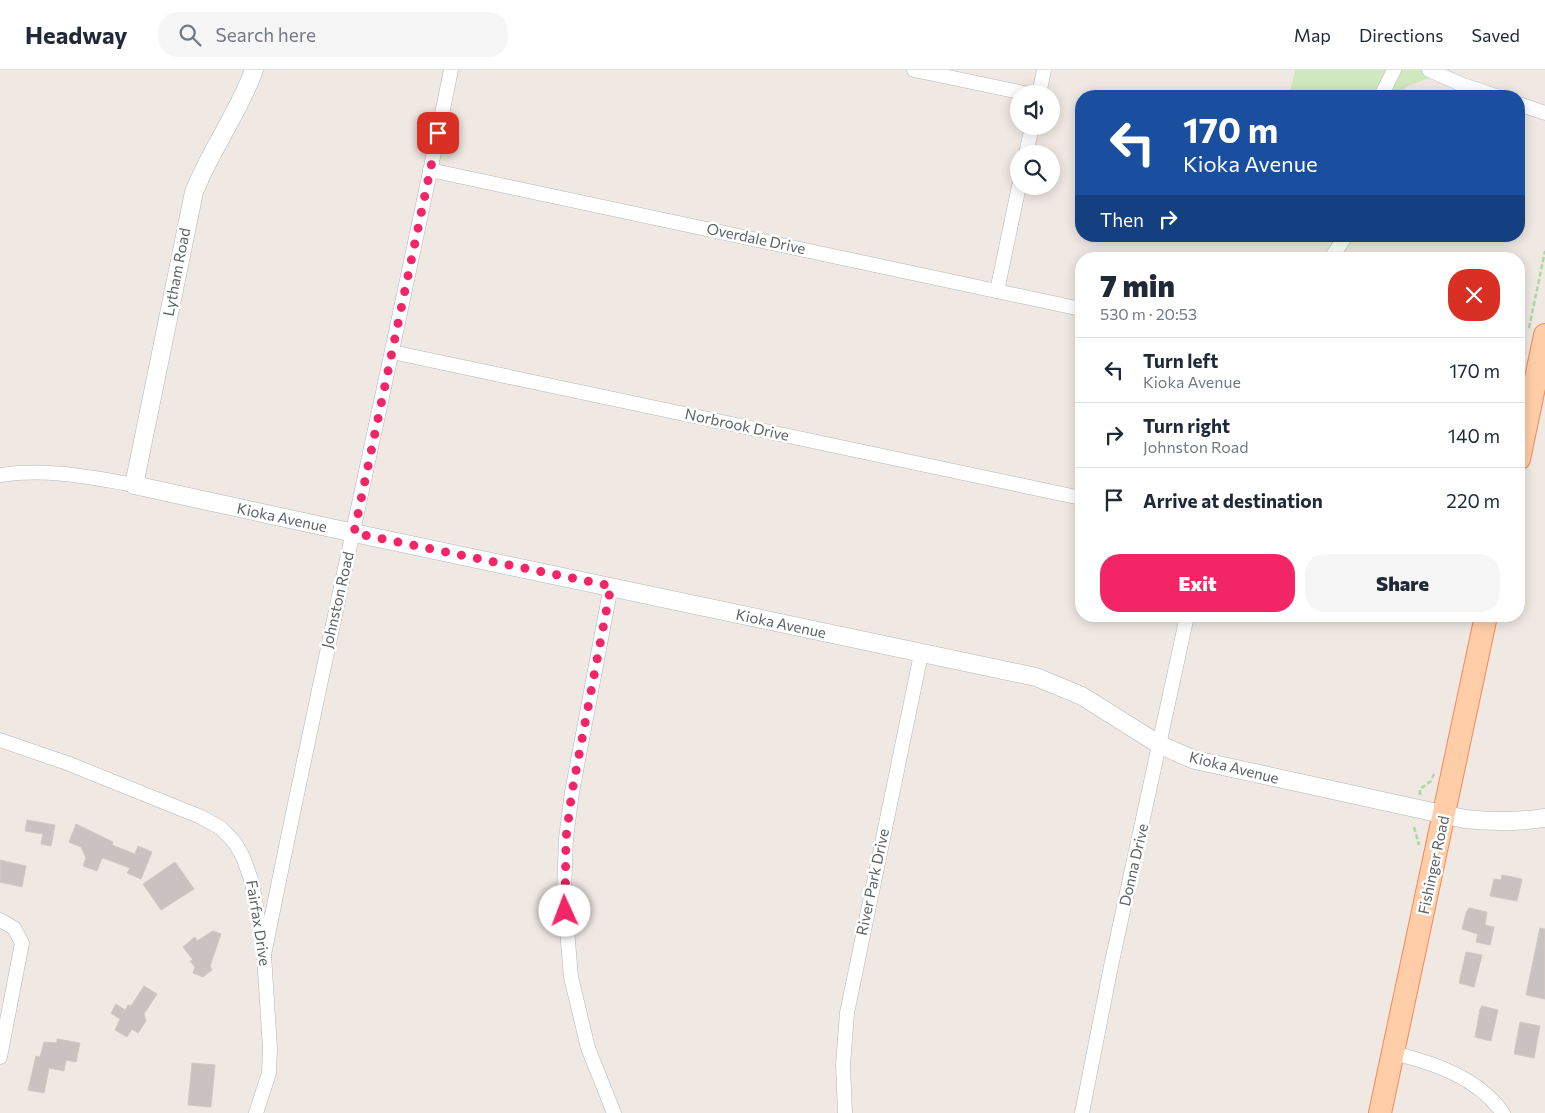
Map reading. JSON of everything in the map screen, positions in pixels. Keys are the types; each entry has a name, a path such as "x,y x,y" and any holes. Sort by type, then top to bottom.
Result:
{"main road":[{"path":"1525,416 1536,336"},
{"name":"Fishinger Road","path":"1380,1113 1485,622"}],"street":[{"name":"Lytham Road","path":"134,485 194,192 204,166 250,82 254,70"},
{"name":"Johnston Road","path":"264,955 331,629 354,533 451,70"},
{"path":"914,70 1010,90"},
{"path":"1041,85 1044,70"},
{"path":"1383,90 1394,70"},
{"path":"1429,70 1478,90"},
{"path":"1525,106 1545,113"},
{"name":"Overdale Drive","path":"430,170 1075,308"},
{"path":"998,291 1017,195"},
{"name":"Norbrook Drive","path":"392,352 1075,497"},
{"name":"Kioka Avenue","path":"0,475 46,473 88,476 1036,677 1082,696 1160,745 1195,760 1445,815 1492,822 1519,822 1545,818"},
{"path":"611,586 572,792 566,838 564,893 573,986 588,1048 614,1113"},
{"name":"Donna Drive","path":"1082,1113 1109,976 1186,622"},
{"name":"River Park Drive","path":"845,1113 843,1065 847,1013 921,654"},
{"name":"Fairfax Drive","path":"0,740 136,790 201,817 221,828 235,843 250,874 264,955 269,1021 269,1073 256,1113"},
{"path":"0,920 14,928 22,943 0,1057"},
{"path":"1393,1053 1433,1064 1450,1071 1483,1092 1503,1113"}],"path":[{"path":"1536,336 1545,251"}],"green space":[{"path":"1295,70 1451,70 1408,86 1404,90 1290,90"}],"building":[{"path":"27,820 55,825 51,846 41,844 43,834 25,831"},
{"path":"76,824 113,842 112,845 135,854 138,846 152,852 141,879 127,873 130,868 102,858 97,871 83,866 86,858 81,847 69,842"},
{"path":"0,860 26,866 22,887 0,882"},
{"path":"175,862 194,889 161,910 143,884"},
{"path":"1502,875 1522,879 1517,901 1490,896 1494,879 1501,880"},
{"path":"1469,908 1487,912 1485,925 1494,927 1490,945 1476,942 1478,934 1462,929"},
{"path":"1540,928 1545,929 1545,999 1526,995"},
{"path":"213,931 221,934 210,966 212,970 203,977 193,973 195,967 190,961 193,960 183,947 195,937 197,941"},
{"path":"1466,952 1482,955 1474,987 1459,983"},
{"path":"144,986 157,994 144,1014 146,1021 138,1033 132,1029 127,1037 115,1030 120,1019 111,1013 116,1004 125,1010 128,1005 131,1006"},
{"path":"1482,1006 1498,1010 1491,1041 1475,1037"},
{"path":"1520,1022 1540,1026 1534,1058 1514,1054"},
{"path":"57,1039 80,1043 76,1062 66,1060 64,1071 49,1068 44,1093 28,1090 36,1056 40,1057 44,1042 57,1043"},
{"path":"192,1063 215,1065 211,1107 188,1105"}],"route":[{"path":"438,133 354,533 611,586 572,792 566,838 565,911"}]}
